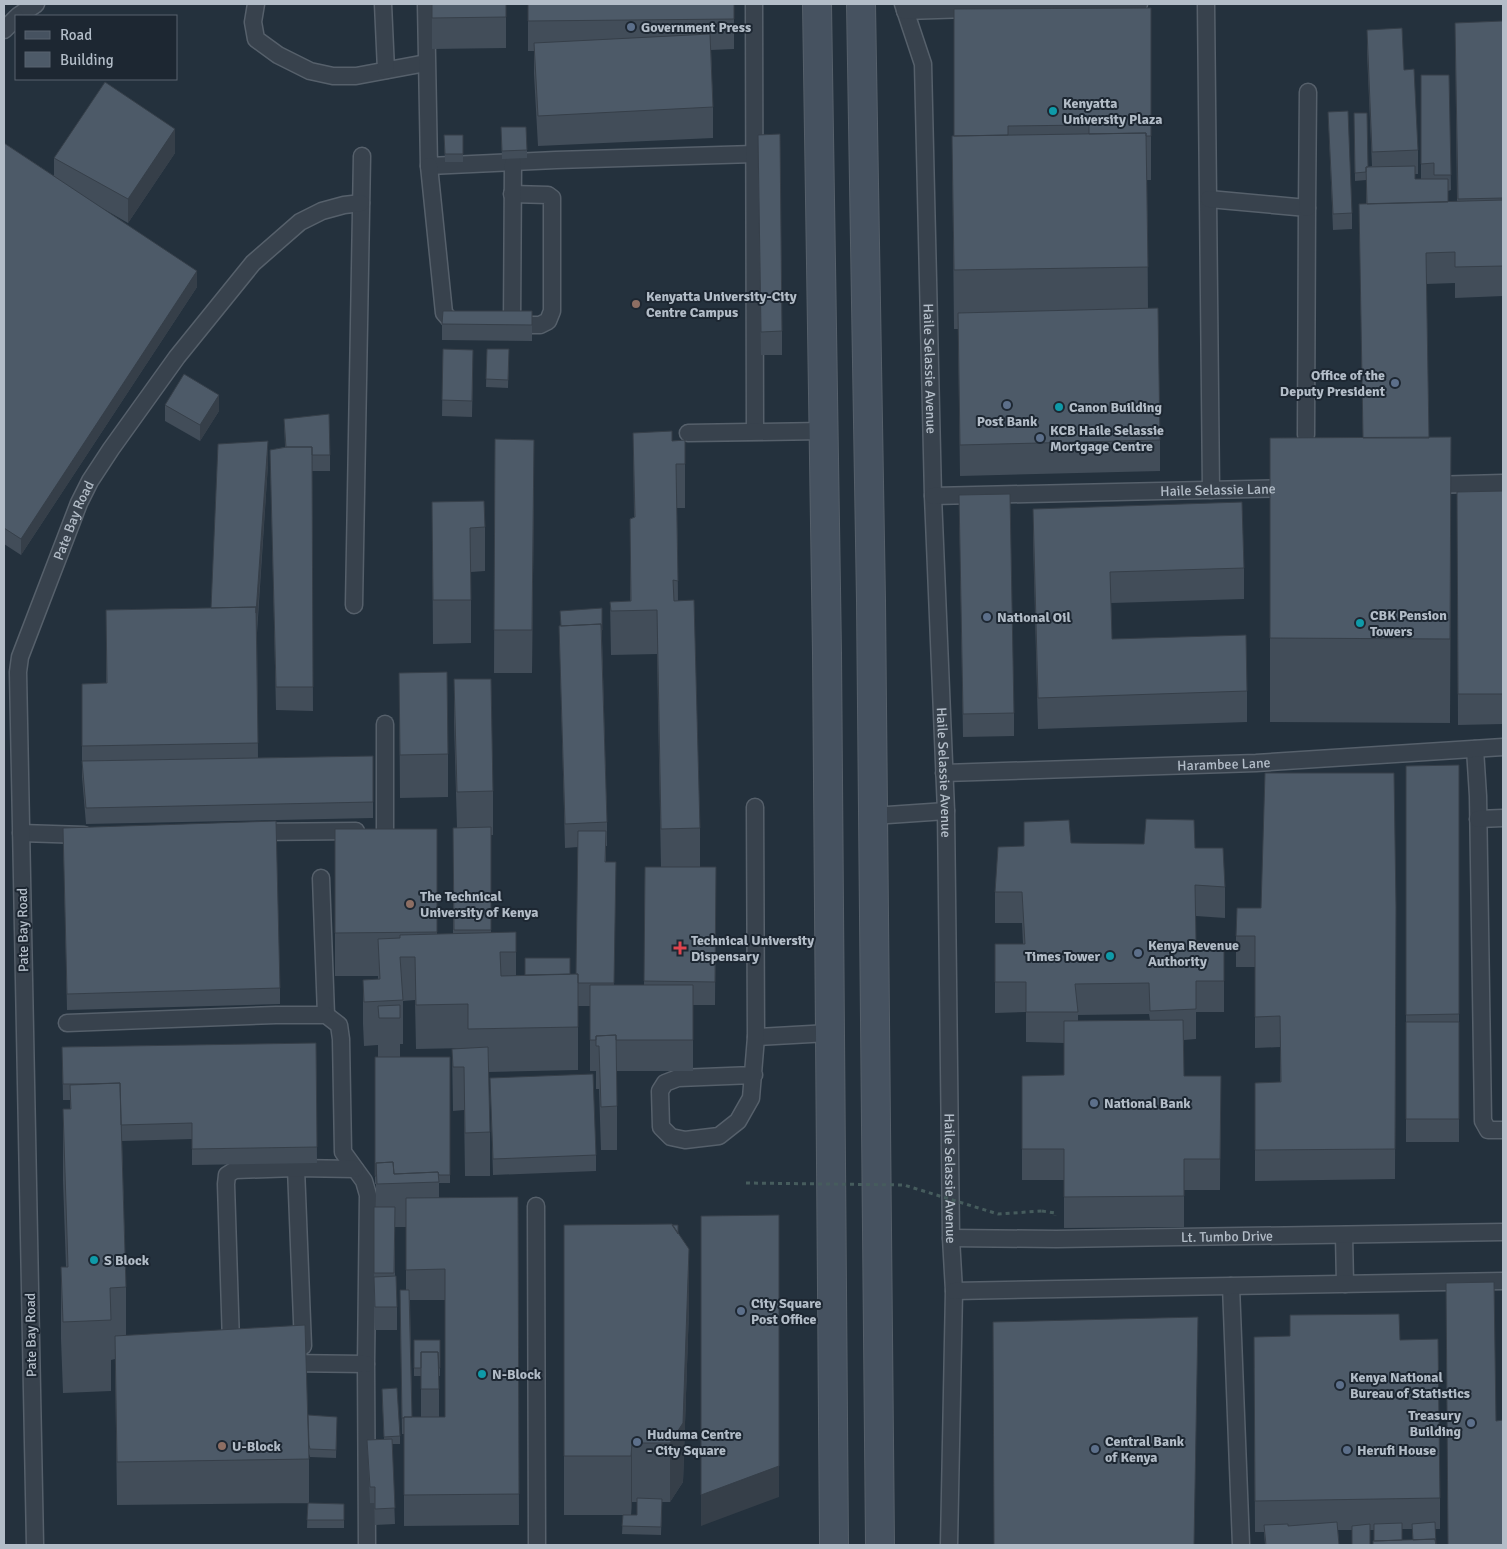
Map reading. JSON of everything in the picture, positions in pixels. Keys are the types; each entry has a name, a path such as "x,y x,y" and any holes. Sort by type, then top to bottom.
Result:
{"main road":[{"path":"817,4 827,663 834,1545"},
{"path":"861,4 871,591 880,1545"}],"lane":[{"path":"20,15 36,4"},
{"path":"256,4 253,22 256,38 278,55 310,71 333,76 356,76 426,63"},
{"path":"382,4 386,70"},
{"path":"426,4 429,166 444,313 451,321 460,324 477,324"},
{"path":"754,4 755,431"},
{"path":"904,7 1139,4"},
{"path":"1206,4 1211,490"},
{"name":"Haile Selassie Avenue","path":"904,7 923,64 933,496 946,811 951,1238 954,1291 949,1545"},
{"path":"4,30 15,19"},
{"path":"1306,435 1308,92"},
{"path":"429,166 754,154"},
{"path":"354,605 362,156"},
{"path":"512,325 513,163"},
{"path":"495,325 540,325 548,321 552,311 552,198 548,195 512,194"},
{"path":"1209,199 1307,208"},
{"name":"Pate Bay Road","path":"35,1545 18,672 25,642 79,503 90,481 177,357 253,263 300,222 322,211 361,203"},
{"path":"688,433 823,431"},
{"path":"1416,486 1503,483"},
{"name":"Haile Selassie Lane","path":"933,496 1308,488"},
{"path":"385,724 385,830"},
{"name":"Harambee Lane","path":"944,773 1256,764 1503,747"},
{"path":"1476,749 1483,1121 1488,1130 1503,1130"},
{"path":"754,1075 678,1078 665,1084 660,1091 661,1127 671,1137 685,1140 719,1136 738,1121 752,1098 754,1075 756,1037 755,807"},
{"path":"873,816 946,811"},
{"path":"1478,818 1503,818"},
{"path":"235,832 404,830"},
{"path":"21,833 96,834"},
{"path":"321,878 326,1015"},
{"path":"66,1023 276,1015 326,1015 339,1025 341,1039 343,1152 364,1181 368,1195 366,1364 367,1545"},
{"path":"756,1037 829,1033"},
{"path":"296,1168 304,1363"},
{"path":"243,1362 231,1343 226,1184 228,1175 235,1170 355,1169"},
{"path":"536,1206 537,1545"},
{"name":"Lt. Tumbo Drive","path":"951,1238 1056,1239 1503,1232"},
{"path":"1344,1234 1344,1284"},
{"path":"954,1291 1503,1281"},
{"path":"1231,1286 1241,1545"},
{"path":"270,1363 366,1364"}],"path":[{"path":"746,1184 904,1185 998,1214 1042,1211"}],"building":[{"path":"432,4 506,4 506,17 432,18"},
{"path":"528,4 734,4 734,19 528,21"},
{"name":"Kenyatta University Plaza","path":"1151,8 1151,136 1146,136 1146,133 1089,134 1089,125 1008,126 1008,135 954,136 954,9"},
{"path":"1503,21 1503,198 1458,199 1455,23"},
{"path":"1402,28 1404,70 1414,69 1418,150 1372,152 1367,30"},
{"path":"710,34 713,107 538,116 534,43"},
{"path":"1421,75 1449,75 1451,175 1434,175 1434,163 1421,164"},
{"path":"105,82 175,129 128,199 54,158"},
{"path":"1348,111 1352,213 1333,214 1328,112"},
{"path":"1354,113 1367,113 1368,167 1366,167 1366,172 1355,173"},
{"path":"501,127 526,127 527,150 502,151"},
{"path":"1146,133 1148,267 954,270 952,136"},
{"path":"780,134 782,331 761,332 758,135"},
{"path":"444,135 463,135 463,154 445,154"},
{"path":"4,143 197,271 21,539 4,528"},
{"path":"1415,166 1415,179 1448,179 1448,202 1367,204 1366,167"},
{"name":"Office of the Deputy President","path":"1503,200 1503,266 1455,267 1455,252 1426,253 1429,438 1363,438 1359,204"},
{"name":"Canon Building","path":"1158,308 1160,440 960,445 958,313"},
{"path":"443,311 532,311 532,325 442,324"},
{"path":"443,349 473,350 472,401 442,400"},
{"path":"487,349 509,349 508,380 486,379"},
{"path":"184,374 219,395 200,425 165,405"},
{"path":"329,414 330,455 312,455 312,447 286,447 284,419"},
{"path":"672,431 672,441 685,440 685,464 676,464 678,581 673,580 674,601 694,600 700,828 661,829 657,610 611,611 610,602 631,601 630,519 635,517 633,433"},
{"path":"1451,437 1450,639 1270,638 1270,438"},
{"path":"495,439 534,440 532,630 494,630"},
{"path":"268,441 256,613 256,607 211,608 218,444"},
{"path":"287,447 312,447 313,687 276,687 270,450"},
{"path":"1503,491 1503,694 1458,694 1457,492"},
{"path":"1010,494 1014,713 963,714 959,495"},
{"path":"484,501 485,527 470,528 471,600 433,600 432,502"},
{"path":"1242,502 1244,568 1110,572 1112,639 1246,635 1247,691 1038,698 1033,509"},
{"path":"256,607 258,743 82,746 82,684 107,683 106,610"},
{"path":"602,608 602,630 601,624 561,626 560,611"},
{"path":"601,624 607,822 565,824 559,626"},
{"path":"447,672 448,754 400,755 399,673"},
{"path":"454,679 491,679 493,791 457,792"},
{"path":"373,756 373,802 86,808 82,761"},
{"path":"1459,765 1459,1014 1406,1015 1406,766"},
{"path":"1265,773 1394,773 1396,907 1395,1149 1255,1150 1255,1083 1281,1082 1280,1016 1255,1017 1255,936 1236,936 1237,908 1261,908"},
{"name":"Times Tower","path":"1146,819 1194,820 1195,848 1223,848 1225,887 1195,885 1196,941 1224,943 1224,981 1196,981 1196,1009 1150,1011 1149,983 1075,984 1078,1012 1026,1012 1026,982 995,982 995,944 1025,944 1022,892 995,892 998,847 1024,846 1024,822 1069,820 1071,843 1144,844"},
{"path":"276,821 280,988 67,994 63,828"},
{"path":"491,827 491,930 454,930 453,828"},
{"path":"335,829 437,829 437,932 335,933"},
{"path":"578,831 606,831 605,862 616,862 614,983 578,983 578,974 576,974"},
{"name":"Technical University Dispensary","path":"645,867 716,867 715,982 644,981"},
{"path":"516,932 516,952 500,952 501,976 578,974 578,1027 468,1029 468,1004 416,1005 415,957 400,957 403,1000 364,1002 363,980 380,979 378,939 400,938 400,935"},
{"path":"525,958 570,958 570,974 525,975"},
{"path":"590,985 693,985 693,1040 616,1040 616,1035 596,1036 596,1040 590,1040"},
{"path":"400,1005 400,1018 379,1018 378,1006"},
{"path":"1183,1020 1184,1076 1221,1076 1220,1159 1184,1159 1184,1196 1064,1197 1064,1149 1022,1149 1022,1076 1064,1075 1064,1021"},
{"path":"1406,1022 1459,1022 1459,1119 1406,1119"},
{"path":"616,1035 617,1106 601,1107 599,1046 596,1046 596,1036"},
{"path":"316,1043 317,1147 192,1149 192,1123 121,1125 120,1083 63,1084 62,1047"},
{"path":"488,1047 490,1132 465,1133 464,1067 453,1067 452,1049"},
{"path":"375,1057 450,1057 450,1175 439,1175 438,1172 394,1174 393,1162 376,1163 375,1176"},
{"path":"593,1074 596,1155 493,1159 490,1078"},
{"name":"S Block","path":"120,1083 126,1287 110,1288 111,1320 63,1322 61,1267 68,1267 63,1109 71,1109 70,1085"},
{"path":"393,1162 394,1174 438,1172 439,1182 377,1184 376,1163"},
{"name":"N-Block","path":"518,1197 519,1494 404,1495 404,1417 445,1417 445,1269 406,1270 406,1198"},
{"path":"374,1207 395,1207 394,1273 374,1273"},
{"path":"779,1215 779,1466 701,1495 701,1216"},
{"path":"672,1224 689,1249 683,1423 670,1443 632,1443 631,1456 564,1456 564,1225"},
{"path":"672,1225 678,1225 678,1234"},
{"path":"396,1276 397,1307 375,1307 374,1277"},
{"name":"Treasury Building","path":"1494,1282 1496,1421 1503,1420 1503,1545 1448,1545 1446,1283"},
{"path":"400,1290 409,1290 412,1417 404,1418 402,1418"},
{"name":"Herufi House","path":"1399,1314 1400,1340 1438,1339 1440,1498 1255,1501 1254,1337 1290,1336 1290,1315"},
{"name":"Central Bank of Kenya","path":"1198,1317 1194,1545 994,1545 993,1322"},
{"path":"305,1325 309,1459 117,1462 115,1336"},
{"path":"414,1340 440,1340 440,1368 438,1352 421,1352 421,1368 414,1368"},
{"path":"421,1352 438,1352 439,1389 421,1389"},
{"path":"397,1388 400,1436 384,1437 382,1389"},
{"path":"308,1415 337,1417 336,1450 310,1449"},
{"path":"392,1439 395,1508 375,1509 375,1487 370,1487 367,1440"},
{"path":"637,1498 662,1499 661,1527 622,1526 623,1515 637,1515"},
{"path":"308,1503 344,1504 344,1520 307,1520"},
{"path":"1337,1522 1339,1545 1266,1545 1264,1525 1288,1524 1288,1526"},
{"path":"1435,1522 1436,1545 1435,1539 1413,1540 1412,1524"},
{"path":"1402,1523 1402,1540 1374,1541 1374,1524"},
{"path":"1370,1524 1370,1545 1352,1545 1352,1526"},
{"path":"1435,1539 1436,1545 1373,1545 1373,1541"}],"place":[{"name":"Government Press","path":"631,27"},
{"name":"Kenyatta University Plaza","path":"1053,111"},
{"name":"Kenyatta University-City Centre Campus","path":"636,304"},
{"name":"Office of the Deputy President","path":"1395,383"},
{"name":"Post Bank","path":"1007,405"},
{"name":"Canon Building","path":"1059,407"},
{"name":"KCB Haile Selassie Mortgage Centre","path":"1040,438"},
{"name":"National Oil","path":"987,617"},
{"name":"CBK Pension Towers","path":"1360,623"},
{"name":"The Technical University of Kenya","path":"410,904"},
{"name":"Technical University Dispensary","path":"680,948"},
{"name":"Kenya Revenue Authority","path":"1138,953"},
{"name":"Times Tower","path":"1110,956"},
{"name":"National Bank","path":"1094,1103"},
{"name":"S Block","path":"94,1260"},
{"name":"City Square Post Office","path":"741,1311"},
{"name":"N-Block","path":"482,1374"},
{"name":"Kenya National Bureau of Statistics","path":"1340,1385"},
{"name":"Treasury Building","path":"1471,1423"},
{"name":"Huduma Centre - City Square","path":"637,1442"},
{"name":"U-Block","path":"222,1446"},
{"name":"Central Bank of Kenya","path":"1095,1449"},
{"name":"Herufi House","path":"1347,1450"}]}
